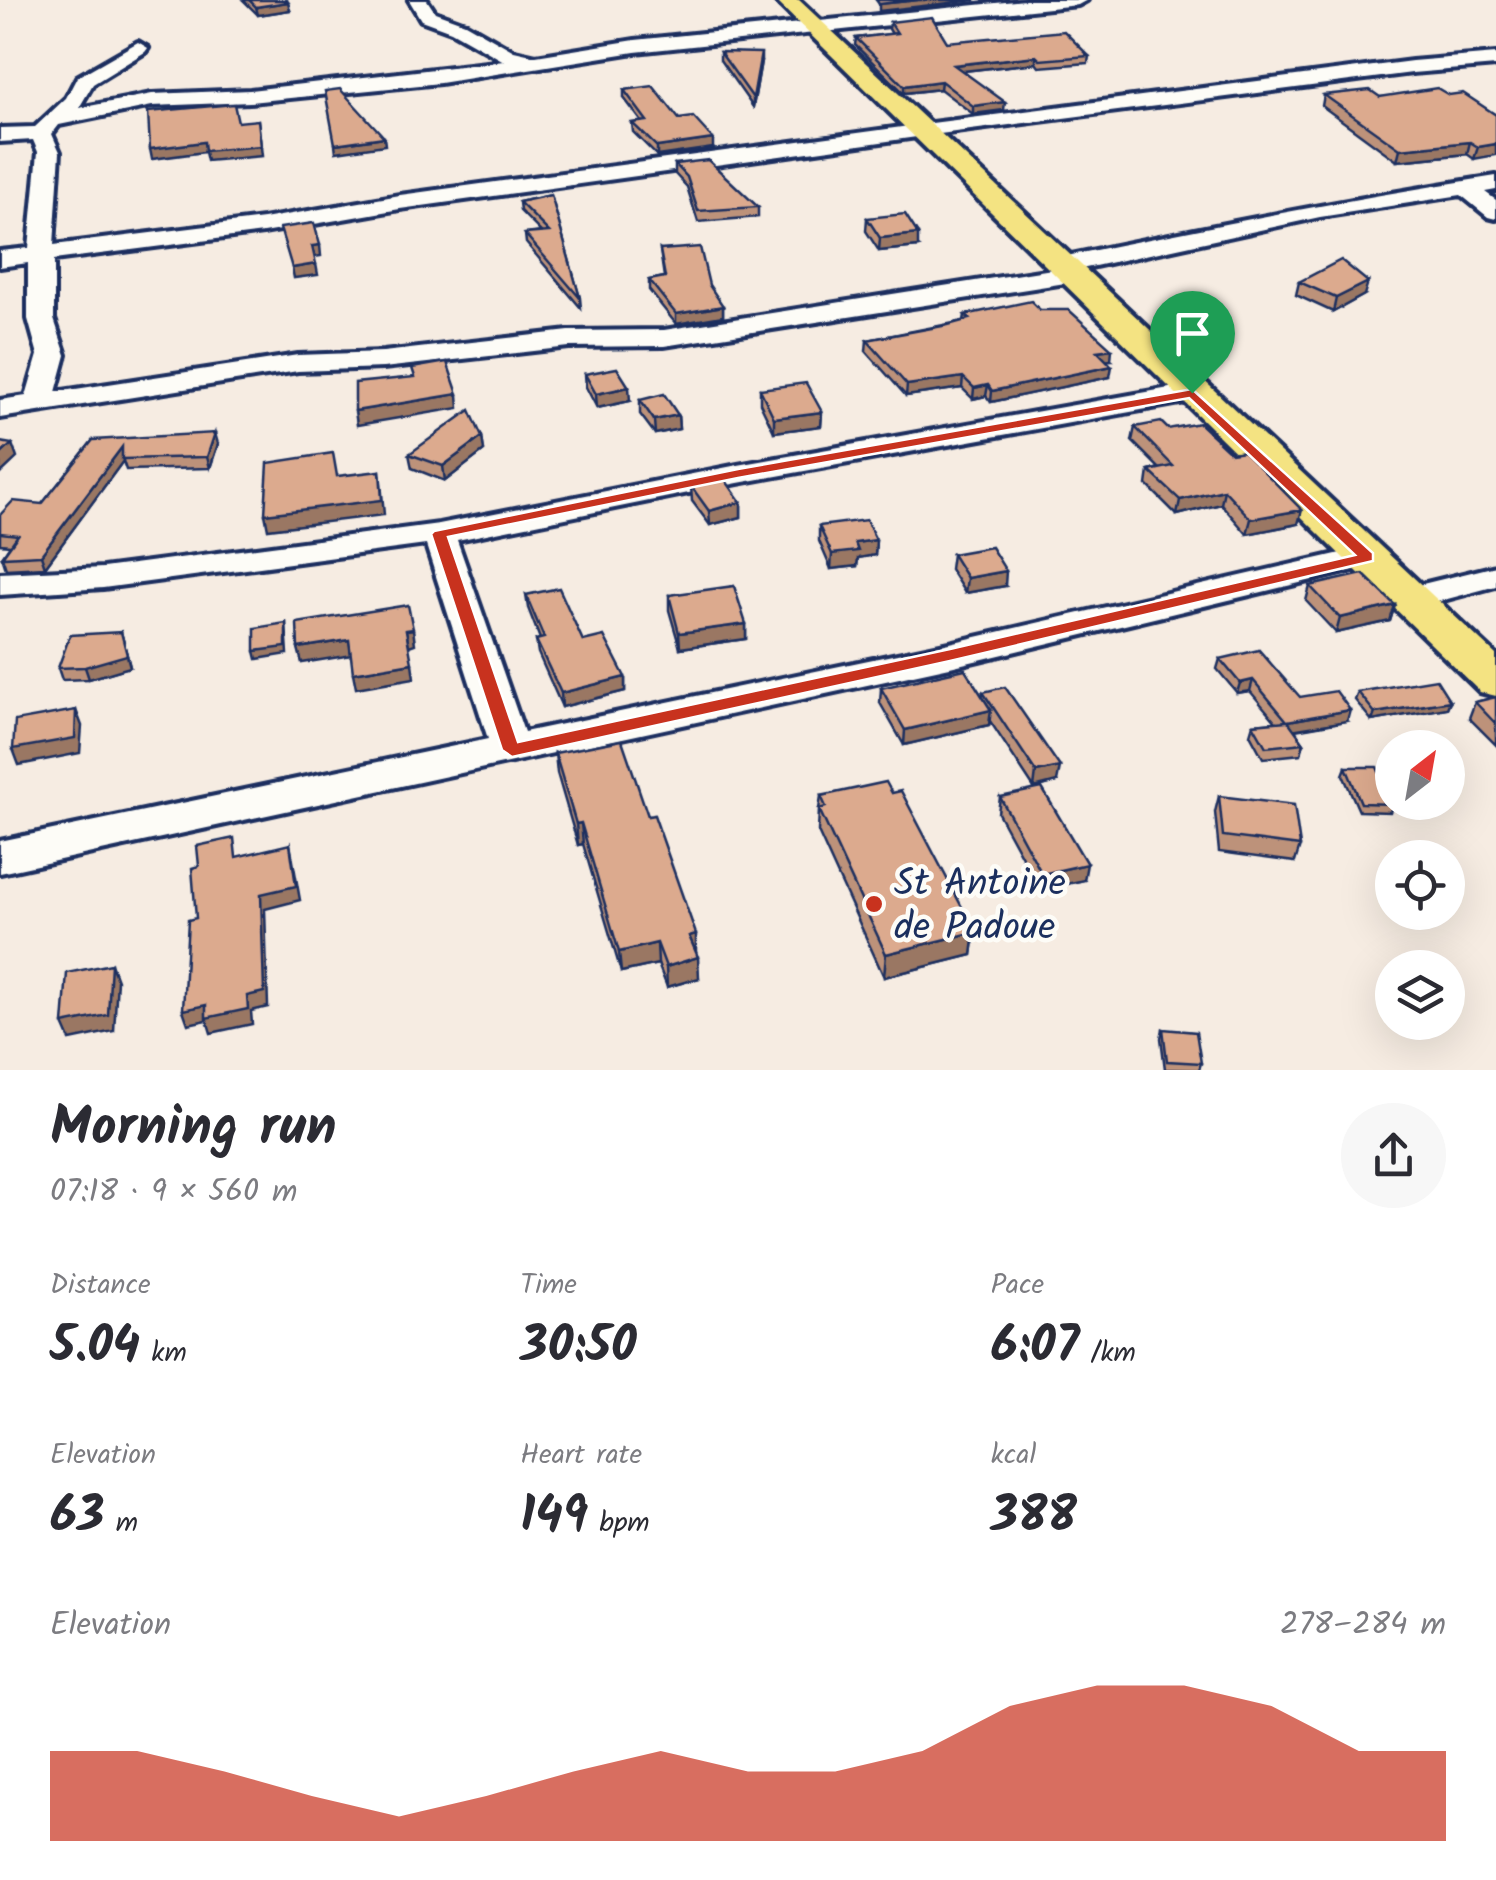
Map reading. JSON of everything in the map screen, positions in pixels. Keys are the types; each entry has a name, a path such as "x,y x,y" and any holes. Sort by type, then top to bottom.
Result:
{"main road":[{"path":"786,0 1496,681"}],"street":[{"path":"418,0 428,16 458,27 508,56 532,60"},
{"path":"0,135 152,100 250,96 440,77 532,60 1078,0"},
{"path":"47,127 75,101 84,80 138,48"},
{"path":"0,258 263,226 400,202 924,130 1412,67 1496,60"},
{"path":"39,402 52,356 40,319 47,127"},
{"path":"0,409 298,363 383,360 569,339 664,338 1067,270 1320,210 1496,184"},
{"path":"1464,186 1496,212"},
{"path":"0,584 103,578 439,534 738,474 1192,393"},
{"path":"439,534 512,750"},
{"path":"0,857 248,801 512,750 950,655 1367,557"},
{"path":"1410,598 1496,576"}],"building":[{"path":"249,0 286,0 288,2 256,7"},
{"path":"876,0 918,0 879,4"},
{"path":"932,17 947,42 1064,31 1089,56 1040,60 1036,56 954,65 1005,102 973,106 941,81 904,86 856,38 897,33 890,22"},
{"path":"720,52 761,53 753,98"},
{"path":"653,86 679,119 693,117 713,139 657,147 632,123 647,121 624,90"},
{"path":"1437,88 1449,95 1463,93 1496,115 1496,144 1478,147 1470,142 1400,149 1324,95 1370,90 1380,97"},
{"path":"340,89 384,137 335,144 325,91"},
{"path":"234,104 238,122 258,120 261,146 205,151 204,142 150,149 148,112"},
{"path":"708,160 758,207 698,211 687,177 675,164"},
{"path":"551,195 580,298 525,234 549,232 519,202"},
{"path":"905,214 918,234 880,238 867,218"},
{"path":"314,223 320,245 312,246 316,264 292,268 280,228"},
{"path":"700,247 709,285 723,306 676,314 649,280 665,277 660,250"},
{"path":"1341,260 1368,282 1336,298 1299,282"},
{"path":"1031,301 1040,310 1069,310 1112,349 1097,351 1112,366 992,391 988,385 974,388 963,377 907,385 867,340 948,325 970,319 965,315"},
{"path":"447,362 458,394 355,411 355,383 415,377 412,368"},
{"path":"617,368 629,387 596,394 585,374"},
{"path":"806,383 822,412 774,418 760,389"},
{"path":"664,394 678,415 654,420 640,400"},
{"path":"470,410 482,437 443,466 409,454"},
{"path":"1161,422 1168,429 1199,423 1231,453 1244,451 1302,510 1251,519 1224,490 1180,500 1149,471 1173,466 1135,427"},
{"path":"215,433 207,457 122,459 122,447 41,555 2,557 18,535 0,533 0,515 13,501 42,504 93,440"},
{"path":"0,442 12,444 0,455"},
{"path":"333,453 337,476 380,471 382,500 265,514 268,463"},
{"path":"724,478 741,502 709,511 691,486"},
{"path":"866,520 876,540 855,543 858,551 832,554 819,526"},
{"path":"991,547 1006,571 967,578 952,554"},
{"path":"1363,574 1395,605 1340,618 1310,586"},
{"path":"734,586 746,624 679,633 669,595"},
{"path":"559,588 583,641 604,636 625,677 561,693 536,640 544,638 526,595"},
{"path":"408,605 413,629 406,630 412,663 353,673 349,640 298,648 297,623"},
{"path":"286,623 286,647 255,651 255,628"},
{"path":"121,632 127,655 85,667 58,668 70,635"},
{"path":"1259,650 1300,697 1336,691 1350,710 1288,721 1304,743 1266,747 1253,724 1287,721 1253,680 1240,683 1220,659"},
{"path":"965,669 991,710 905,730 881,688"},
{"path":"1436,679 1450,701 1375,713 1358,692"},
{"path":"1005,687 1060,767 1036,772 983,692"},
{"path":"1496,697 1496,724 1475,702"},
{"path":"76,710 75,738 13,749 15,721"},
{"path":"622,740 648,816 654,815 696,934 689,936 698,957 666,967 657,943 619,952 581,823 576,824 555,753"},
{"path":"1346,767 1375,767 1375,803 1361,803"},
{"path":"886,782 892,793 901,791 975,932 886,954 819,809 826,807 821,796"},
{"path":"1042,788 1087,864 1042,874 1000,797"},
{"path":"1219,796 1294,805 1300,846 1223,836"},
{"path":"234,838 236,857 290,844 296,886 261,894 264,992 247,996 248,1009 206,1018 206,1005 183,1010 188,920 196,918 192,868 199,866 197,846"},
{"path":"111,964 108,1015 63,1024 67,973"},
{"path":"1163,1029 1196,1032 1201,1063 1167,1061"}],"place":[{"name":"St Antoine de Padoue","path":"874,904"}],"route":[{"path":"1192,393 1367,557 950,655 512,750 439,534 738,474 1192,393"}]}
